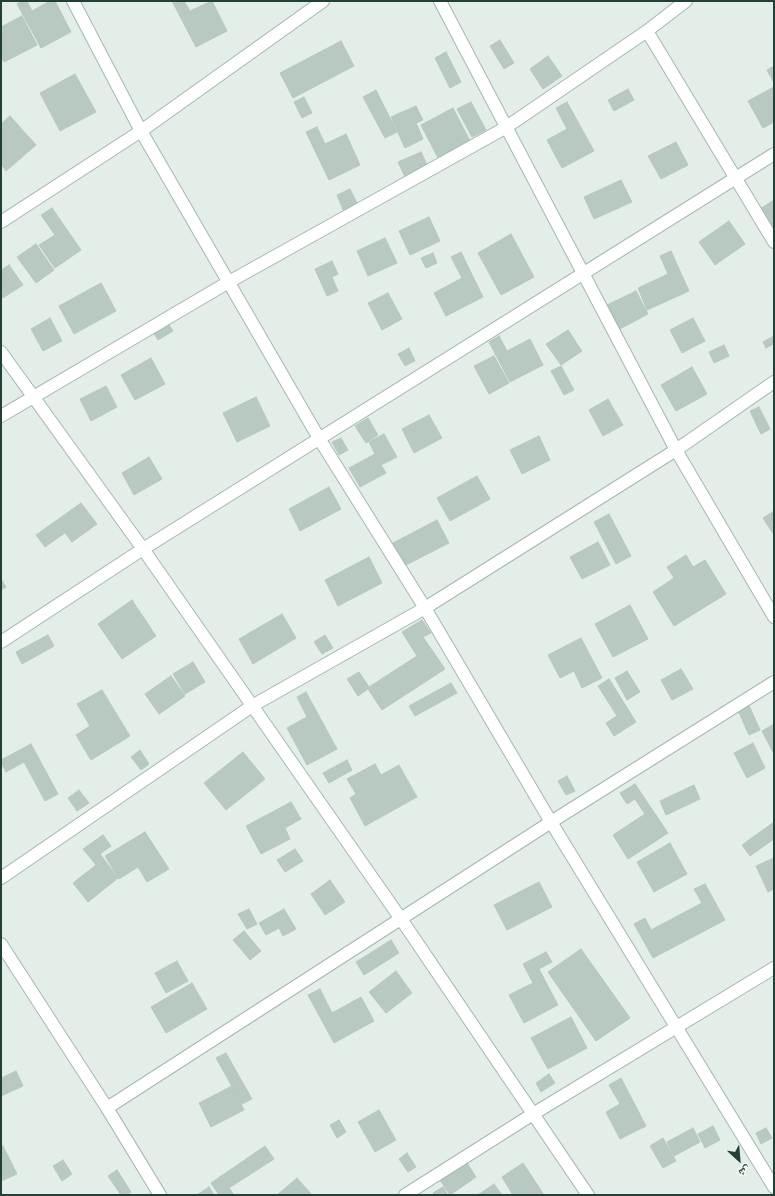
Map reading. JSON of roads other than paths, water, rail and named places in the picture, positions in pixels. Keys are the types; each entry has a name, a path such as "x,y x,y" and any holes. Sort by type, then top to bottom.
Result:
{"street":[{"path":"73,1 140,131 227,283 320,440 425,608 550,822 774,1186"},
{"path":"1,222 140,131 323,1"},
{"path":"440,1 505,128 676,450 774,617"},
{"path":"1,416 227,283 505,128 647,31 686,1"},
{"path":"647,31 774,242"},
{"path":"1,642 144,549 774,154"},
{"path":"1,352 144,549 401,919 588,1195"},
{"path":"1,878 252,706 425,608 676,450 774,382"},
{"path":"107,1108 550,822 774,682"},
{"path":"1,944 107,1108 160,1195"},
{"path":"406,1195 533,1114 676,1029 774,968"}]}
